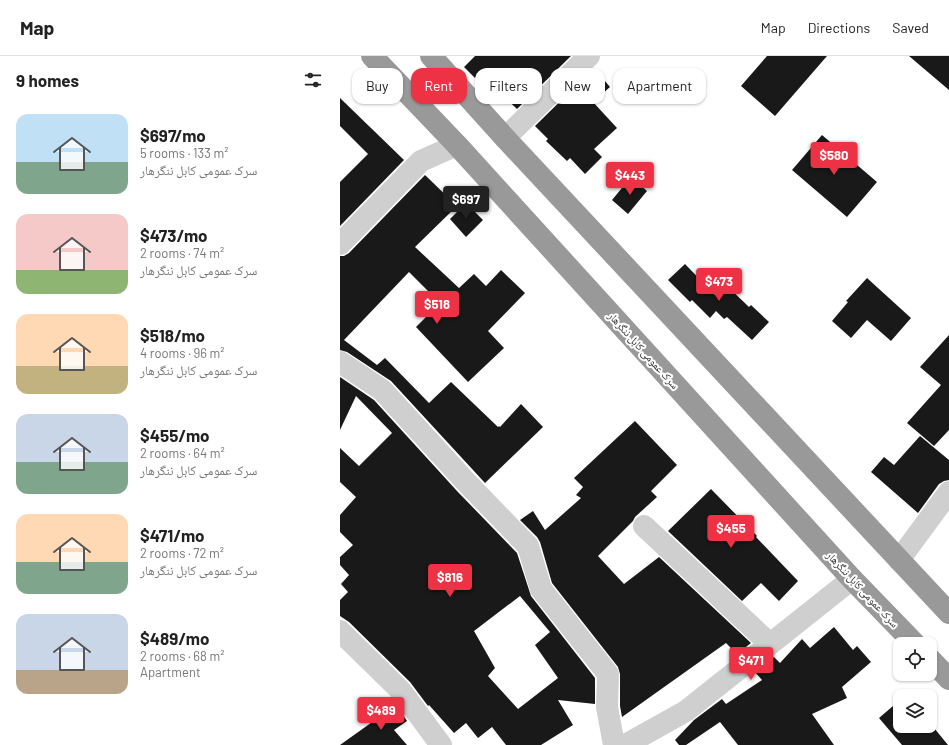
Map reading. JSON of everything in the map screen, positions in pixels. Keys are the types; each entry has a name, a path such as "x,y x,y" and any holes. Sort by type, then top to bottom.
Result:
{"highway":[{"name":"سرک عمومی کابل ننگرهار","path":"372,56 457,145 852,579 909,637"},
{"path":"430,56 949,613"},
{"path":"937,666 949,679"}],"street":[{"path":"505,138 589,56"},
{"path":"340,244 421,161 457,145"},
{"path":"340,362 382,390 466,482 528,546 541,589 608,674 607,707 614,745"},
{"path":"899,560 949,492"},
{"path":"644,526 770,644"},
{"path":"625,745 686,711 852,579"},
{"path":"340,631 402,691 441,745"}],"building":[{"path":"475,56 571,56 559,68 550,68 550,77 542,84 542,68 475,68 475,78 467,70 467,68 464,67"},
{"path":"767,56 827,56 775,116 741,86"},
{"path":"909,56 949,56 949,90"},
{"path":"605,81 610,87 605,91"},
{"path":"340,98 404,160 340,226 340,182 368,154 340,126"},
{"path":"512,104 522,104 517,109"},
{"path":"557,104 595,104 617,128 594,149 602,157 585,174 570,158 567,161 546,141 548,139 535,126"},
{"path":"822,135 877,182 847,217 792,170"},
{"path":"425,175 457,206 415,247 459,288 474,274 486,286 501,270 525,293 488,331 504,348 468,382 416,327 440,303 409,272 344,340 377,365 385,358 429,403 451,382 498,427 500,427 521,404 543,427 485,483 391,381 347,352 340,350 340,256 344,256 349,253"},
{"path":"631,177 647,191 628,214 612,200"},
{"path":"466,203 483,220 466,237 450,219"},
{"path":"685,264 715,295 725,284 749,307 751,305 769,322 752,340 727,317 724,319 716,311 710,318 692,300 690,302 668,280"},
{"path":"867,278 911,318 891,341 867,320 851,338 832,321 848,302 846,301"},
{"path":"949,335 949,430 934,446 907,423 941,385 920,367"},
{"path":"340,377 374,400 457,491 517,553 531,596 595,678 595,704 558,700 573,725 541,745 506,745 492,727 478,738 466,723 454,733 429,705 428,706 410,682 349,622 340,616 340,600 348,592 341,584 349,575 340,565 340,557 353,545 340,532 340,515 356,497 340,482 340,448 359,466 392,433 356,396 340,430","holes":["520,596 550,632 535,645 558,678 518,709 488,676 495,668 474,631"]},
{"path":"635,421 677,465 651,491 657,497 635,517 633,521 598,556 624,584 659,557 751,643 737,654 726,643 622,717 620,706 620,674 618,667 552,583 540,542 520,520 533,511 545,530 581,498 576,495 583,487 574,478"},
{"path":"920,436 949,460 949,480 939,484 918,513 871,472 884,457 894,465"},
{"path":"711,489 798,581 779,601 761,583 742,601 668,531"},
{"path":"834,627 853,650 857,646 871,662 842,687 847,698 812,714 834,745 738,745 720,722 686,745 679,745 675,740 694,720 722,699 726,704 762,680 755,672 774,657 780,663 802,639 810,648"},
{"path":"396,705 407,721 394,730 407,745 340,745"},
{"path":"893,706 893,733 937,733 937,732 948,745 902,745 879,718"}]}
